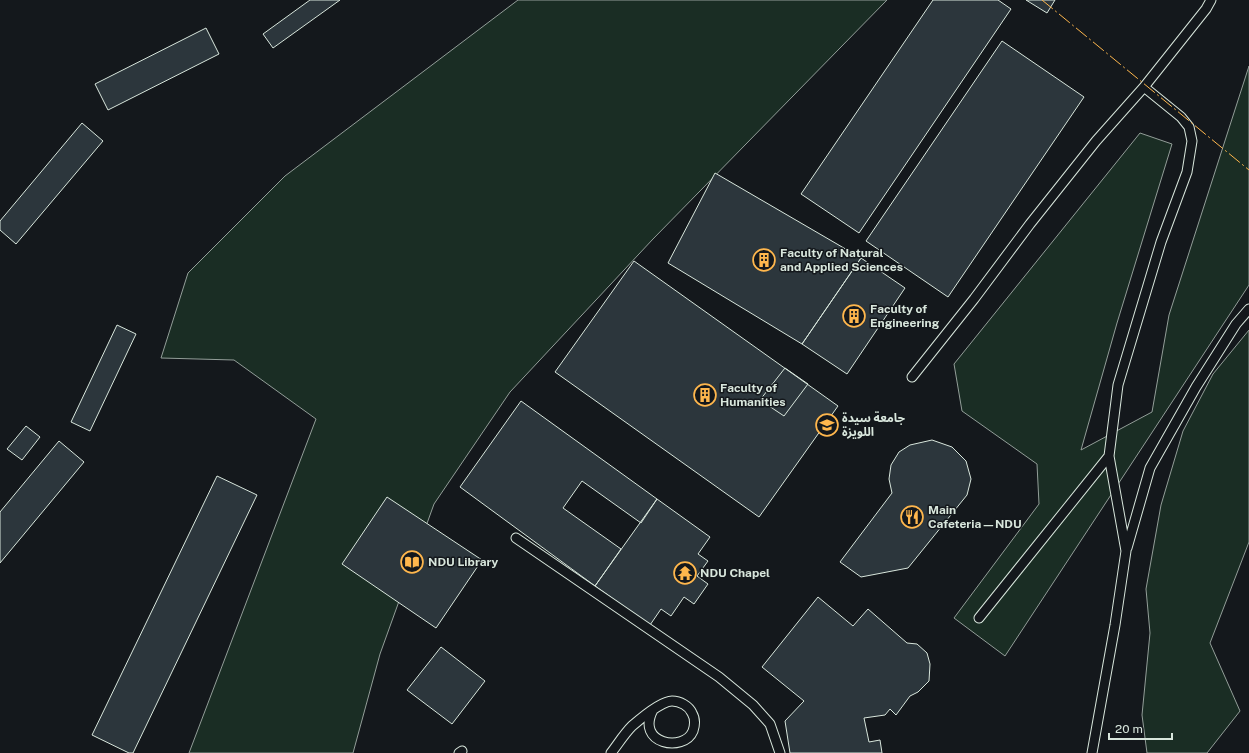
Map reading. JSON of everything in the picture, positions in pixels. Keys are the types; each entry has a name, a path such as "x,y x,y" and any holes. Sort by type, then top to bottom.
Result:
{"lane":[{"path":"912,378 1039,212 1096,142 1144,87 1203,14 1211,0"},
{"path":"1126,551 1109,456 1118,385 1161,242 1187,172 1192,141 1188,127 1181,117 1144,87"},
{"path":"1092,753 1115,625 1126,551 1150,468 1196,387 1236,324 1249,309"},
{"path":"979,618 1109,456"},
{"path":"516,538 719,677 754,705 770,724 780,753"},
{"path":"611,753 632,726 659,704 666,701 674,700 688,707 692,712 695,726 688,740 682,744 666,748 654,739 650,732 649,725 653,710"}],"green space":[{"path":"518,0 887,0 653,239 510,392 434,504 380,654 353,753 189,753 316,419 234,360 161,358 188,273 285,176"},
{"path":"1249,66 1249,285 1005,656 954,618 1039,504 1037,464 962,411 954,364 1140,133 1172,144 1117,323 1081,450 1152,412 1169,315"},
{"path":"1249,330 1249,542 1210,643 1240,711 1207,753 1147,753 1142,715 1150,633 1146,589 1161,505 1183,431 1213,374"}],"building":[{"path":"310,0 340,0 273,48 263,34"},
{"path":"933,0 998,0 1011,9 859,233 801,194"},
{"path":"1026,0 1055,0 1047,13"},
{"path":"206,28 219,54 108,110 95,84"},
{"path":"1002,41 1084,97 948,297 866,241"},
{"path":"82,123 103,141 16,244 0,230 0,221"},
{"name":"Faculty of Natural and Applied Sciences","path":"715,173 861,258 802,344 668,263"},
{"name":"Faculty of Engineering","path":"861,258 905,288 847,374 802,344"},
{"name":"Faculty of Humanities","path":"634,261 838,406 759,517 555,372"},
{"path":"117,325 136,334 90,431 71,422"},
{"path":"785,368 808,384 784,416 760,400"},
{"path":"521,401 657,499 641,523 582,481 563,508 621,549 595,586 460,487"},
{"path":"26,426 40,437 22,460 7,449"},
{"name":"Main Cafeteria—NDU","path":"932,440 952,447 966,461 971,479 967,495 908,568 861,577 840,562 892,493 889,479 891,465 899,452 910,445"},
{"path":"59,441 84,462 0,563 0,512"},
{"path":"217,476 257,495 133,753 129,753 92,735"},
{"name":"NDU Library","path":"387,497 482,560 436,628 342,564"},
{"path":"657,499 710,537 698,554 708,561 697,576 708,584 694,604 684,597 671,616 661,609 650,625 595,586"},
{"path":"818,597 853,626 868,609 907,643 917,644 927,653 930,664 929,681 918,692 910,696 896,715 890,709 885,715 864,718 869,742 880,740 882,753 790,753 785,721 804,701 762,667"},
{"path":"441,647 485,681 452,724 407,690"}],"power":[{"path":"1042,0 1249,170"}],"place":[{"name":"Faculty of Natural and Applied Sciences","path":"764,260"},
{"name":"Faculty of Engineering","path":"854,316"},
{"name":"Faculty of Humanities","path":"705,395"},
{"name":"جامعة سيدة اللويزة","path":"827,425"},
{"name":"Main Cafeteria—NDU","path":"912,517"},
{"name":"NDU Library","path":"412,562"},
{"name":"NDU Chapel","path":"685,573"}]}
